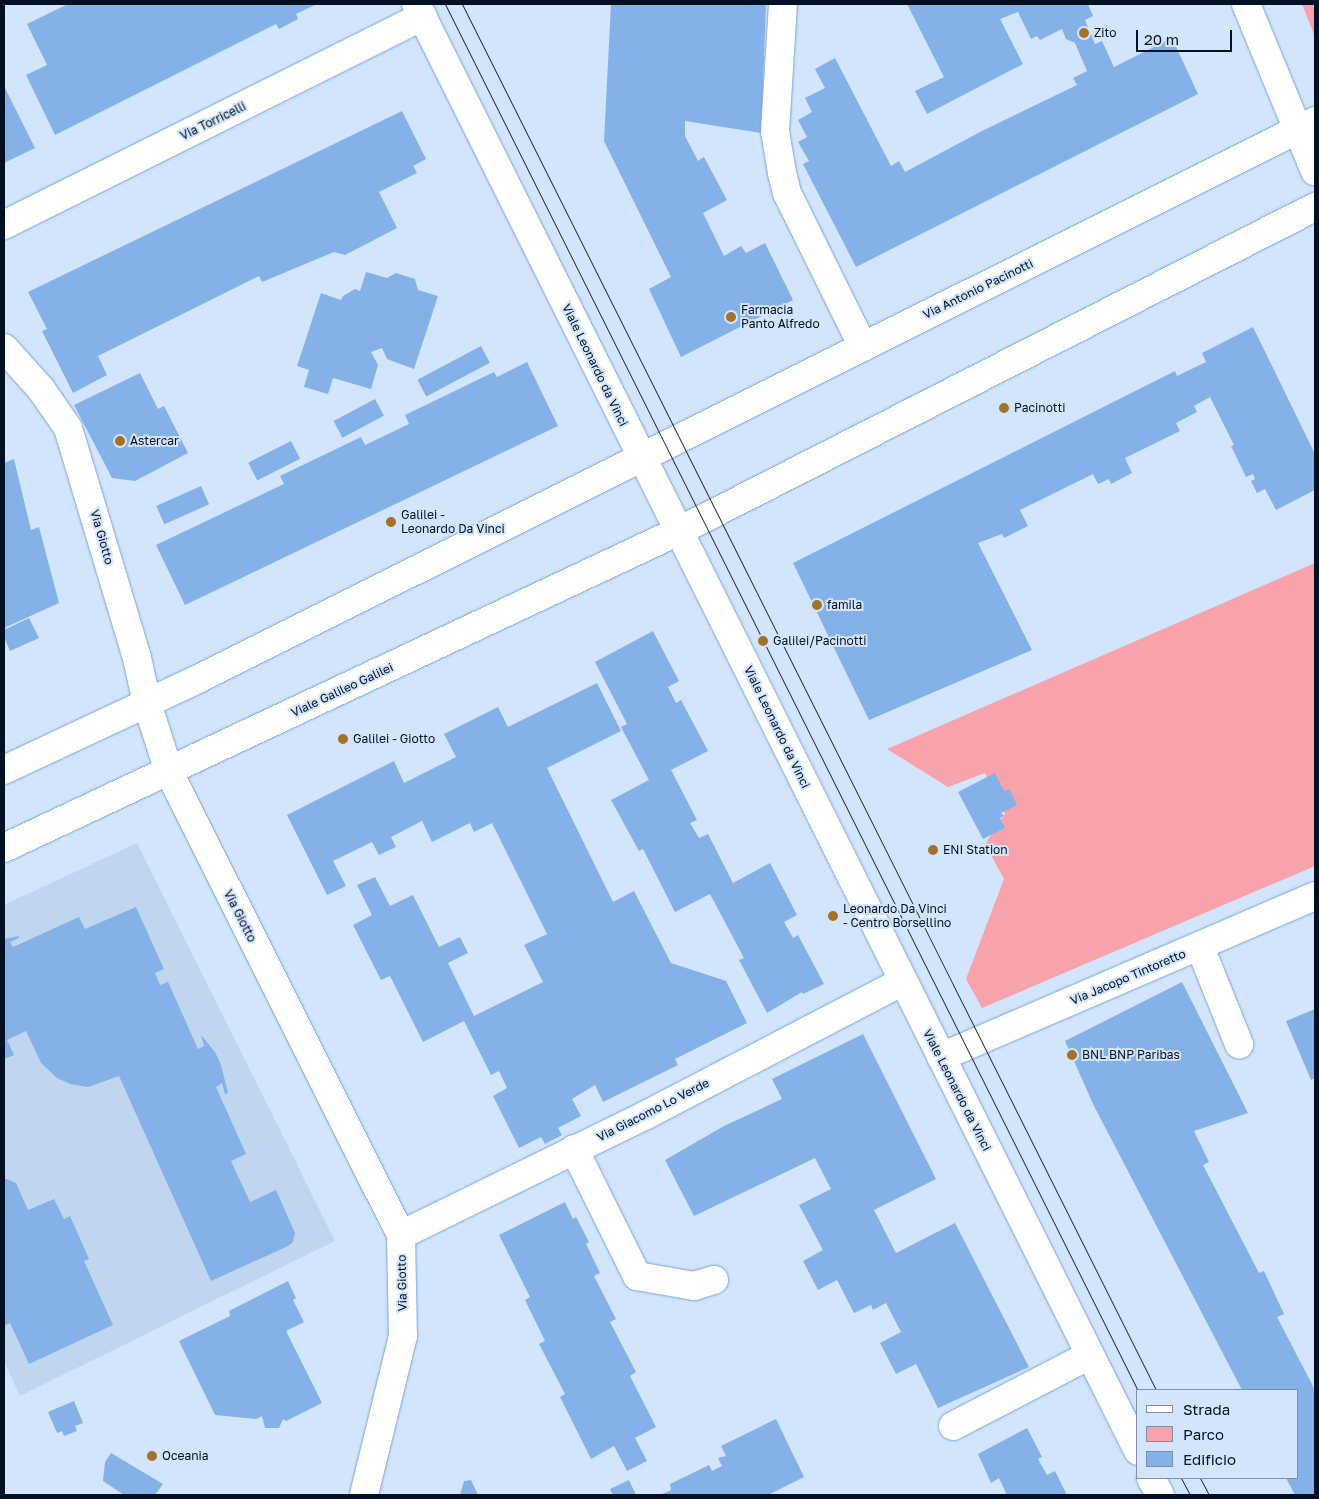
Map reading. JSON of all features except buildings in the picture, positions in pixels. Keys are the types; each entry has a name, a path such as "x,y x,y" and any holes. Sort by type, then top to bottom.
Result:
{"street":[{"path":"783,4 775,131 782,173 787,193 863,347"},
{"path":"1246,4 1307,126 1315,171"},
{"name":"Via Torricelli","path":"4,225 420,10"},
{"name":"Viale Leonardo da Vinci","path":"420,10 1136,1447"},
{"name":"Via Antonio Pacinotti","path":"642,457 1307,126"},
{"path":"679,530 1315,207"},
{"name":"Via Giotto","path":"4,348 41,389 68,428 137,658 147,703 168,772 401,1235 403,1336 364,1495"},
{"path":"4,770 147,703 642,457"},
{"name":"Viale Galileo Galilei","path":"4,848 679,530"},
{"name":"Via Jacopo Tintoretto","path":"941,1057 1315,896"},
{"path":"1200,947 1239,1044"},
{"name":"Via Giacomo Lo Verde","path":"401,1235 646,1115 903,981"},
{"path":"574,1149 637,1276 694,1286 714,1280"},
{"path":"953,1426 1090,1355"},
{"path":"1152,1479 1160,1495"}],"shaded area":[{"path":"137,843 335,1241 20,1396 4,1361 4,905"}],"green space":[{"path":"1302,4 1315,4 1315,37"},
{"path":"1315,563 1315,866 982,1008 966,979 1004,879 985,844 1005,814 985,773 948,787 887,749"}],"tram line":[{"path":"445,4 1137,1389"},
{"path":"462,4 1155,1389"},
{"path":"1182,1479 1190,1495"},
{"path":"1201,1479 1209,1495"}],"place":[{"name":"Zito","path":"1084,33"},
{"name":"Farmacia Panto Alfredo","path":"731,317"},
{"name":"Pacinotti","path":"1004,408"},
{"name":"Astercar","path":"120,441"},
{"name":"Galilei - Leonardo Da Vinci","path":"391,522"},
{"name":"famila","path":"817,605"},
{"name":"Galilei/Pacinotti","path":"763,641"},
{"name":"Galilei - Giotto","path":"343,739"},
{"name":"ENI Station","path":"933,850"},
{"name":"Leonardo Da Vinci - Centro Borsellino","path":"833,916"},
{"name":"BNL BNP Paribas","path":"1072,1055"},
{"name":"Oceania","path":"152,1456"}]}
